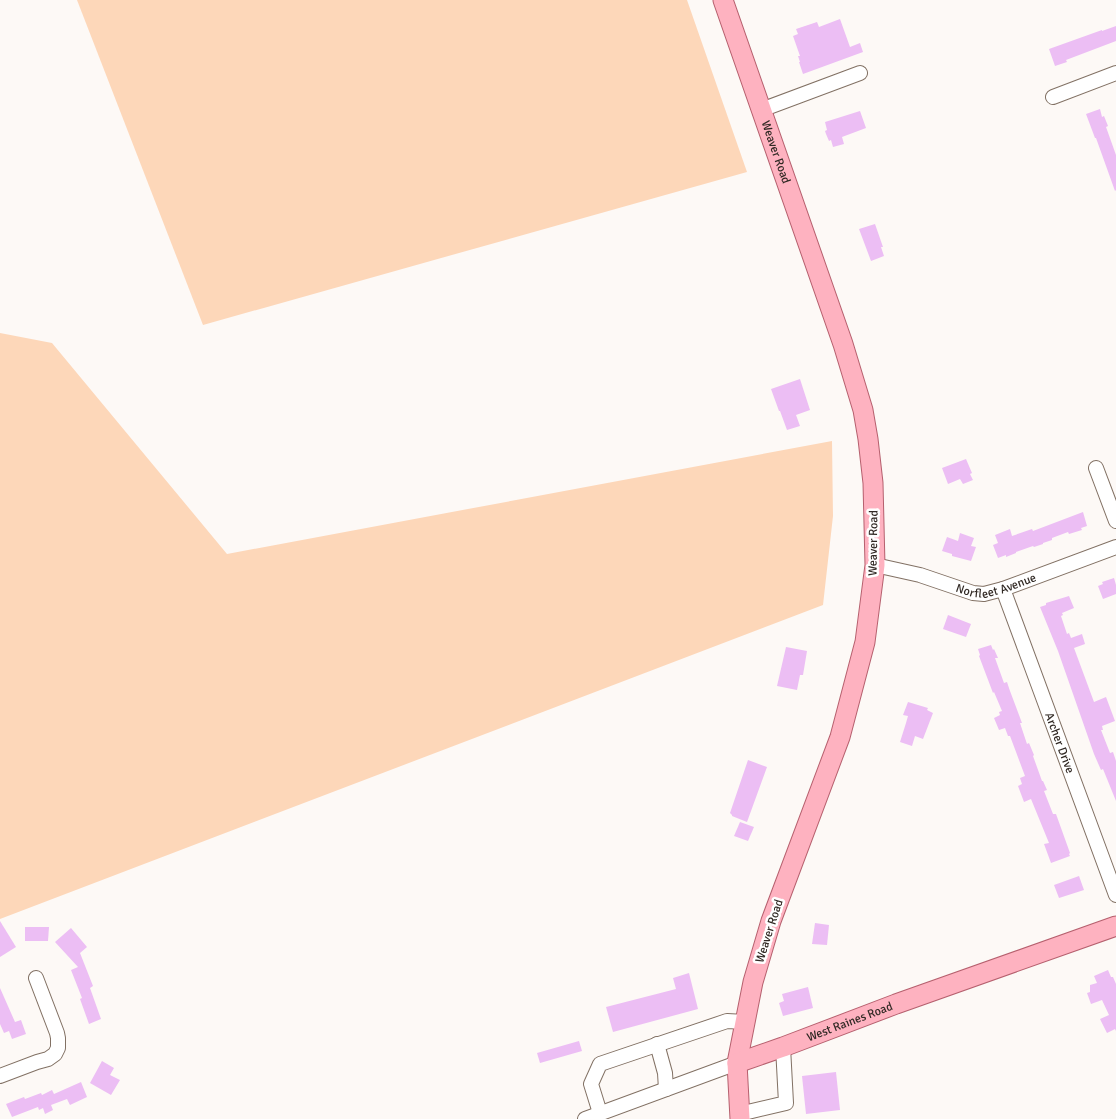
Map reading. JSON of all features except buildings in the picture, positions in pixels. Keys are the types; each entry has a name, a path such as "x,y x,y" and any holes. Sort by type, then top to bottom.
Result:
{"main road":[{"name":"Weaver Road","path":"723,0 843,344 862,410 874,483 875,565 865,642 840,737 771,921 753,982 737,1062 739,1117"},
{"name":"West Raines Road","path":"737,1062 1116,926"}],"street":[{"path":"761,110 860,73"},
{"path":"1053,97 1116,73"},
{"path":"1096,468 1116,521"},
{"name":"Norfleet Avenue","path":"875,565 920,575 973,593 984,594 1003,589 1116,547"},
{"name":"Archer Drive","path":"1003,589 1116,895"},
{"path":"0,1076 48,1059 55,1054 58,1048 57,1032 36,978"},
{"path":"600,1113 591,1084 600,1064 727,1021 745,1022"},
{"path":"657,1044 666,1089"},
{"path":"739,1117 786,1103 783,1046"},
{"name":"West Raines Road","path":"584,1119 737,1062"}],"shaded area":[{"path":"77,0 687,0 747,172 203,325"},
{"path":"0,333 52,343 227,554 832,441 833,516 823,605 0,919"}]}
